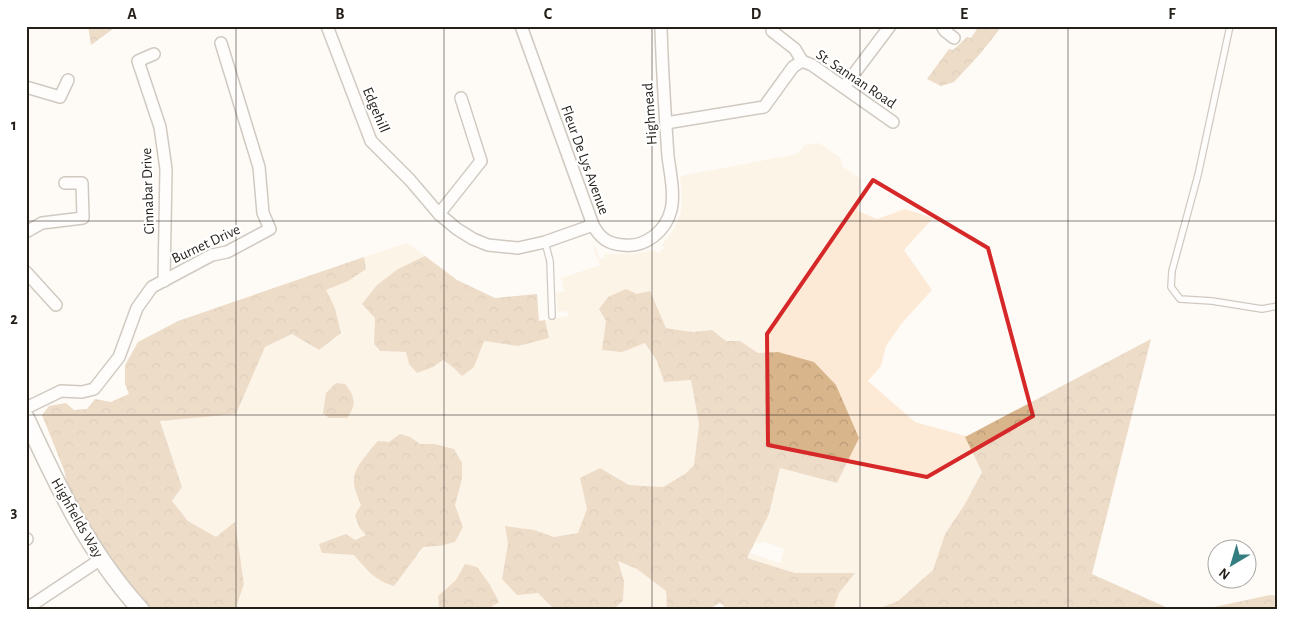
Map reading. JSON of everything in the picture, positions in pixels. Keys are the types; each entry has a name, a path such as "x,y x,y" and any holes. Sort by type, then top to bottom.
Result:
{"main road":[{"name":"Highfields Way","path":"26,418 62,495 82,531 113,578 141,610"}],"street":[{"name":"Edgehill","path":"327,26 371,141 410,180 439,214 473,239 488,245 518,248 545,242 593,225"},
{"name":"Fleur De Lys Avenue","path":"521,26 593,225 599,235 616,245 628,246 650,239 660,232 667,222 672,199"},
{"name":"Highmead","path":"660,26 672,199"},
{"path":"844,87 890,26"},
{"path":"942,26 954,38"},
{"name":"St. Sannan Road","path":"772,31 795,49 802,61 812,65 893,122"},
{"name":"Burnet Drive","path":"26,408 61,391 82,392 94,389 119,357 137,308 152,287 212,255 226,252 270,229 263,213 258,167 221,43"},
{"name":"Cinnabar Drive","path":"154,54 138,61 160,127 166,169 164,281"},
{"name":"St. Sannan Road","path":"666,123 764,107 792,67 802,61"},
{"path":"26,87 60,96 68,80"},
{"path":"439,214 481,161 461,98"},
{"path":"26,232 42,223 83,218 82,183 65,183"},
{"path":"26,272 56,305"},
{"path":"34,608 101,559"}],"lane":[{"path":"1230,26 1198,176 1172,271 1171,287 1180,299 1262,309 1278,306"},
{"path":"545,242 550,261 552,316"}],"highlighted area":[{"path":"873,180 988,248 1033,416 927,477 768,445 767,334"}],"shaded area":[{"path":"819,143 841,158 842,166 861,179 858,211 877,219 905,209 933,218 904,250 932,290 902,323 886,346 881,366 868,381 915,422 966,436 982,472 965,504 945,534 933,570 898,601 875,610 833,610 839,593 854,573 795,573 747,558 750,553 780,563 784,549 762,541 759,544 755,542 769,514 780,468 837,483 778,352 758,353 740,341 726,341 712,330 692,332 666,328 650,291 606,321 602,349 645,343 657,361 664,382 692,379 699,424 694,465 685,474 663,487 629,485 600,468 580,479 588,509 578,533 554,537 534,530 508,543 502,579 538,593 555,610 487,610 499,602 490,585 456,580 438,596 439,607 443,610 235,610 244,584 235,523 216,537 188,521 172,501 182,487 160,420 236,414 265,347 292,334 319,350 341,333 335,308 325,290 348,281 365,269 364,257 407,243 425,256 398,269 375,318 374,344 380,351 406,352 409,364 433,367 443,360 453,367 474,367 484,340 518,346 549,338 545,320 568,316 568,311 558,312 556,293 564,292 561,278 600,265 591,241 600,259 605,258 604,254 634,254 655,250 658,253 664,248 662,245 675,227 680,213 682,198 680,176 797,154 805,145","holes":["410,437 420,444 434,444 462,479 455,505 463,527 439,546 423,547 419,555 368,572 354,555 322,553 366,535 361,505 355,491 365,456 378,442 389,442"]},
{"path":"618,561 637,569 666,591 667,610 614,610 623,601 624,581"}],"green space":[{"path":"88,26 117,26 91,45"},
{"path":"979,26 1002,26 980,54 954,82 941,86 927,79 949,49 953,50 967,37 971,38"},
{"path":"425,256 457,280 495,298 537,294 539,321 545,320 549,338 518,346 484,341 474,367 462,376 443,360 433,367 417,373 409,364 406,352 380,351 374,344 375,318 362,304 377,285 398,269"},
{"path":"364,257 366,269 348,281 326,290 335,308 341,333 319,350 292,334 265,347 236,414 160,421 182,487 172,501 188,521 216,537 235,522 244,584 235,610 153,610 122,577 98,544 69,492 64,470 42,415 49,406 66,403 74,410 87,409 95,399 111,402 129,394 125,384 125,365 138,342 178,321"},
{"path":"626,289 637,294 650,291 666,328 692,332 712,330 726,341 740,341 758,353 778,352 814,362 836,385 859,438 837,483 780,468 769,514 747,558 795,573 855,573 839,593 833,610 729,610 720,603 707,610 667,610 666,591 637,569 618,561 624,581 623,601 613,610 555,610 538,593 517,595 502,579 508,543 505,526 534,530 554,537 578,533 587,509 580,478 600,468 629,485 663,487 685,474 694,465 699,424 691,380 664,382 657,361 645,343 622,352 602,350 606,321 599,309 608,297"},
{"path":"1151,339 1092,574 1168,608 1177,610 875,610 898,601 933,570 945,534 965,504 982,472 965,437"},
{"path":"336,383 345,384 353,397 352,409 347,418 329,418 323,413 326,393"},
{"path":"400,434 410,437 420,444 434,444 454,449 462,463 462,479 455,505 463,527 455,542 423,547 394,586 376,578 354,555 322,553 319,544 346,534 355,540 366,535 359,527 355,515 361,505 354,485 355,474 363,459 378,441 389,442"},
{"path":"465,564 477,567 499,602 487,610 443,610 439,607 438,596 456,580"},
{"path":"1270,595 1278,596 1278,610 1200,610"}]}
